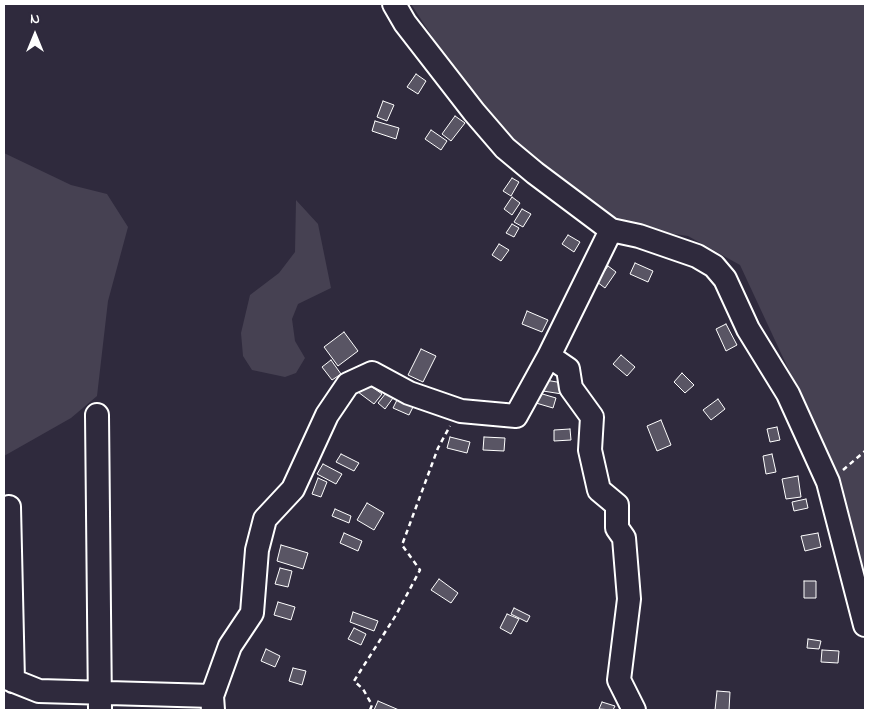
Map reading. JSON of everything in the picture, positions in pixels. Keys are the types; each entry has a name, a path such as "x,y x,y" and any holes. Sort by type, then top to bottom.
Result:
{"street":[{"path":"394,4 406,23 474,112 505,148 611,230 639,236 697,256 714,266 724,279 748,329 788,394 828,482 865,626"},
{"path":"9,507 8,679 39,691 100,702 212,703 230,646 252,613 257,550 265,519 293,490 327,415 348,384 372,373 409,393 461,411 516,416 549,356 611,230"},
{"path":"549,356 568,369 571,388 592,417 590,450 599,490 616,506 617,528 624,538 629,599 619,680 634,710"},
{"path":"97,415 100,702"}],"path":[{"path":"370,710 372,705 368,697 363,689 354,682 396,615 420,570 402,545 438,448 451,424 461,411"},
{"path":"828,482 865,451"}],"shaded area":[{"path":"411,4 865,4 865,578 839,478 740,265 688,236 619,226 567,191 489,119"},
{"path":"4,153 71,185 107,194 128,227 108,301 97,396 71,418 4,456"},
{"path":"296,200 318,224 331,288 298,304 292,319 295,341 305,358 296,373 285,377 252,370 243,356 241,333 250,295 279,273 295,252"}],"building":[{"path":"416,74 426,81 418,94 407,87"},
{"path":"383,101 394,105 387,121 377,117"},
{"path":"455,116 465,123 451,141 442,134"},
{"path":"375,121 399,128 396,139 372,131"},
{"path":"431,130 447,141 441,150 425,139"},
{"path":"512,178 519,182 511,196 503,191"},
{"path":"512,197 520,203 512,215 504,209"},
{"path":"522,209 531,214 523,227 514,222"},
{"path":"512,224 519,228 514,237 506,233"},
{"path":"568,235 580,242 574,252 562,244"},
{"path":"499,244 509,250 501,261 492,255"},
{"path":"635,263 653,271 648,282 630,274"},
{"path":"608,266 616,272 605,288 597,282"},
{"path":"527,311 548,320 542,332 522,324"},
{"path":"726,324 737,345 726,351 716,329"},
{"path":"344,332 358,351 338,366 324,347"},
{"path":"421,349 436,356 423,382 408,375"},
{"path":"621,355 635,367 627,376 613,364"},
{"path":"331,360 341,374 332,380 322,367"},
{"path":"682,373 694,385 685,393 674,382"},
{"path":"545,380 563,383 562,394 543,391"},
{"path":"365,382 382,394 374,404 358,392"},
{"path":"386,393 393,398 385,409 378,403"},
{"path":"539,393 556,398 553,408 536,403"},
{"path":"398,398 414,405 409,415 393,408"},
{"path":"718,399 725,409 711,420 703,410"},
{"path":"661,420 671,445 657,451 647,426"},
{"path":"777,427 780,440 770,442 767,429"},
{"path":"570,429 571,440 554,441 554,430"},
{"path":"450,437 470,442 467,453 447,448"},
{"path":"484,437 505,438 504,451 483,450"},
{"path":"341,454 359,463 354,471 336,462"},
{"path":"772,454 776,472 766,474 763,456"},
{"path":"323,464 342,474 336,484 317,474"},
{"path":"798,476 801,497 786,499 782,479"},
{"path":"318,478 327,482 321,497 312,494"},
{"path":"806,499 808,508 794,511 792,502"},
{"path":"367,503 384,513 374,530 357,520"},
{"path":"335,509 351,516 349,523 332,516"},
{"path":"344,533 362,541 358,551 340,543"},
{"path":"818,533 821,547 805,551 801,536"},
{"path":"281,545 308,553 303,569 277,561"},
{"path":"280,568 292,571 288,587 275,584"},
{"path":"439,579 458,593 451,603 431,590"},
{"path":"804,581 816,581 816,598 804,598"},
{"path":"278,602 295,607 291,620 274,615"},
{"path":"514,608 530,616 527,622 511,614"},
{"path":"353,612 378,621 374,631 350,622"},
{"path":"507,614 519,619 511,634 500,628"},
{"path":"354,628 366,634 361,645 348,639"},
{"path":"808,639 821,641 819,649 807,648"},
{"path":"266,649 280,656 275,667 261,661"},
{"path":"822,650 839,651 838,663 821,662"},
{"path":"293,668 306,671 302,685 289,681"},
{"path":"717,691 730,692 729,710 715,710"},
{"path":"378,701 399,710 374,710"},
{"path":"602,702 615,706 613,710 599,709"}]}
